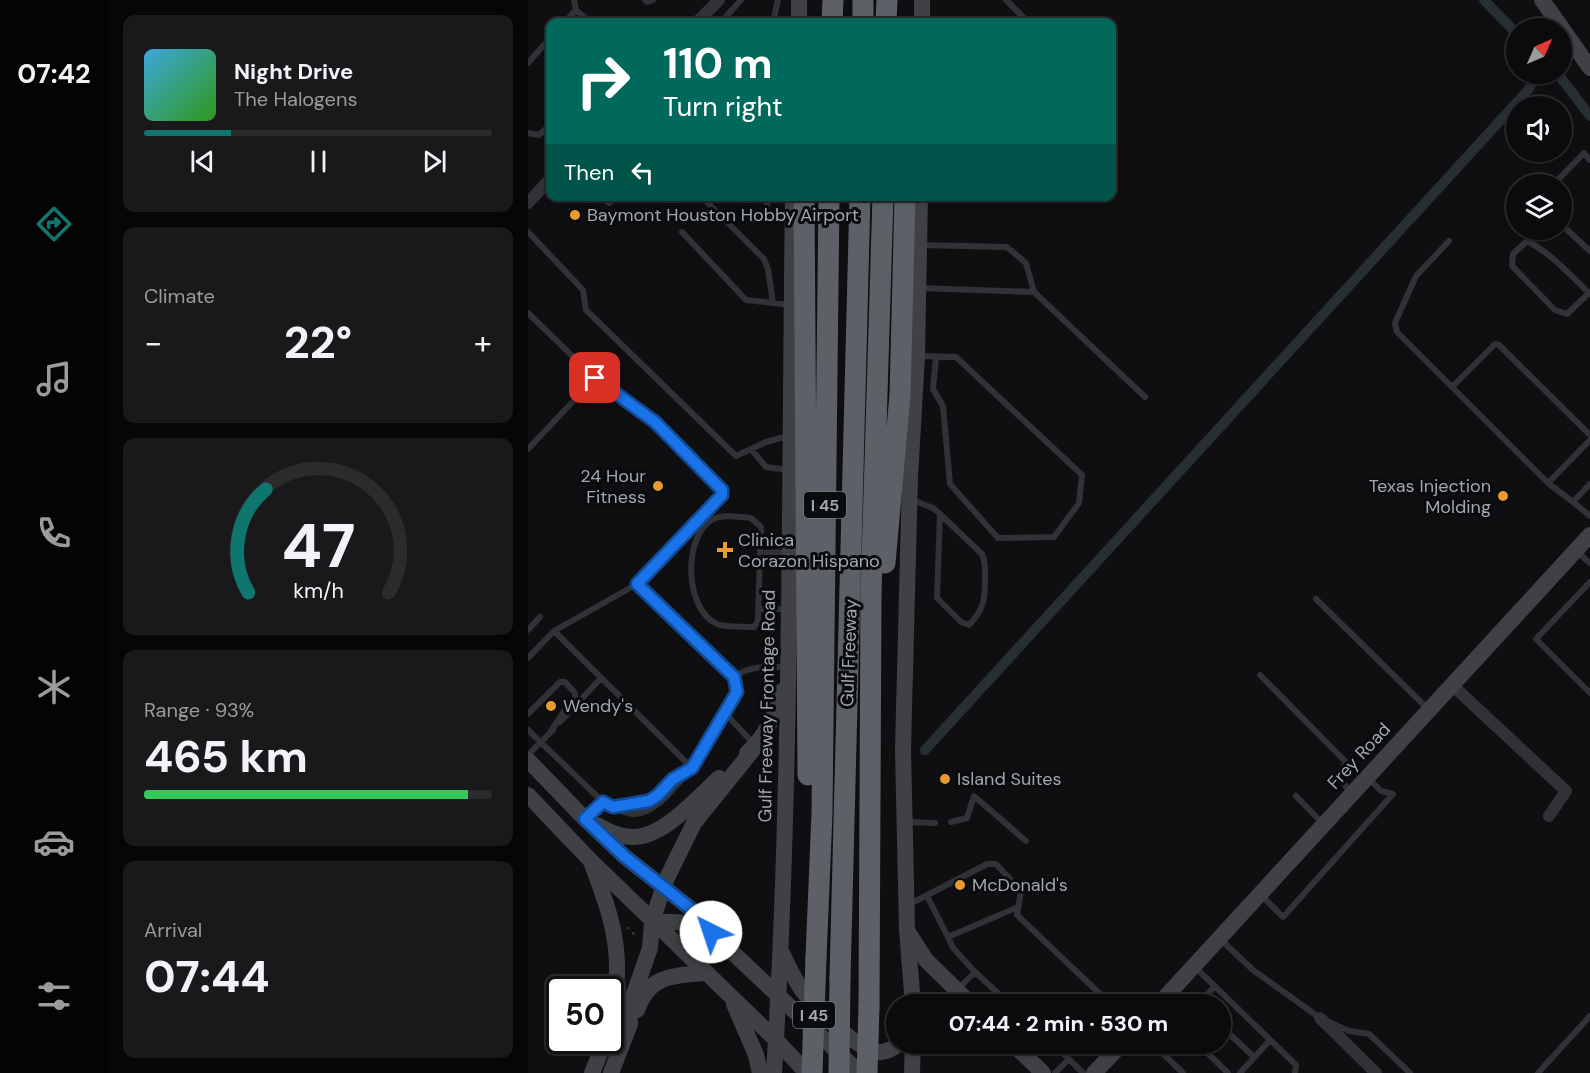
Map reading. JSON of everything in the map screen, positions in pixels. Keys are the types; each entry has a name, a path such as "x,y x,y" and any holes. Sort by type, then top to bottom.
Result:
{"highway":[{"path":"832,18 833,0"},
{"path":"863,0 863,18"},
{"path":"886,18 887,0"},
{"path":"804,201 808,787 822,813"},
{"name":"Gulf Freeway","path":"810,1073 822,813 829,201"},
{"name":"Gulf Freeway","path":"839,1073 860,201"},
{"name":"Gulf Freeway","path":"867,1073 871,594 883,201"},
{"path":"871,594 885,562 900,395 905,201"}],"main road":[{"path":"799,0 799,18"},
{"path":"922,0 922,18"},
{"path":"1542,0 1590,68"},
{"name":"Gulf Freeway Frontage Road","path":"774,1073 779,995 789,667 793,201"},
{"path":"912,994 906,905 903,749 910,499 917,356 920,201"},
{"name":"Frey Road","path":"1168,994 1590,535"},
{"path":"624,1015 630,1008 650,948 652,921 663,888 681,847 694,823 768,729 777,709 789,667"},
{"path":"585,819 613,833 630,837 644,836 654,832 663,828 756,746"},
{"path":"528,760 624,856 705,920 711,932 860,1073"},
{"path":"529,798 705,973 810,1073"},
{"path":"590,860 608,909 615,941 617,976"},
{"path":"652,921 690,924 711,932"},
{"path":"907,930 926,960 961,994"},
{"path":"780,949 801,988 828,1018 856,1043 878,1052 886,1051"},
{"path":"624,1016 654,982 673,976 705,973"},
{"path":"731,998 756,1055 760,1073"},
{"path":"592,1073 600,1054"},
{"path":"611,1073 614,1054"},
{"path":"912,1073 913,1054"},
{"path":"1023,1054 1042,1073"},
{"path":"1094,1073 1112,1054"}],"street":[{"path":"707,18 719,0"},
{"path":"531,194 546,182"},
{"path":"1451,684 1566,791 1549,816"},
{"path":"1320,1018 1376,1073"}],"lane":[{"path":"574,0 576,10 585,18"},
{"path":"645,0 653,0"},
{"path":"725,18 741,0"},
{"path":"773,18 778,0"},
{"path":"1006,0 1024,18"},
{"path":"569,18 576,10"},
{"path":"528,63 546,43"},
{"path":"528,133 538,135 546,128"},
{"path":"1564,174 1584,153 1590,160"},
{"path":"706,201 764,259 768,269 773,303"},
{"path":"767,201 767,220"},
{"path":"528,232 583,290 586,310 736,456 766,442 790,435"},
{"path":"682,232 746,300 791,305"},
{"path":"1572,234 1590,251"},
{"path":"1449,241 1416,276 1395,323 1397,332 1548,483 1590,516"},
{"path":"1527,242 1539,247 1590,293 1567,314 1555,309 1512,266 1512,254 1527,242"},
{"path":"919,244 1007,247 1026,263 1034,292 1144,397"},
{"path":"918,288 1034,292"},
{"path":"528,313 595,378 655,422 722,490 722,495 637,584 554,631 528,658"},
{"path":"1452,387 1495,344 1499,345 1590,435"},
{"path":"917,356 956,357 1082,476 1079,503 1054,537 998,538 950,484 943,406 933,389 936,357"},
{"path":"528,449 595,378"},
{"path":"1548,483 1590,440"},
{"path":"751,449 766,467 789,470"},
{"path":"1573,502 1590,484"},
{"path":"910,499 933,508 940,514 982,554 985,561 985,600 978,615 969,625 961,622 937,598 940,514"},
{"path":"721,516 751,518 761,527 760,553 758,621 754,627 714,623 702,610 691,585 692,554 703,528 711,520 721,516"},
{"path":"1575,551 1590,563"},
{"path":"760,553 789,552"},
{"path":"1590,582 1536,639 1590,693"},
{"path":"528,730 603,802 632,814 645,811 658,804 692,768 737,692 734,677 637,584"},
{"path":"1316,599 1428,709"},
{"path":"759,609 789,609"},
{"path":"528,630 540,617"},
{"path":"554,631 692,768"},
{"path":"734,677 744,670 758,667 789,667"},
{"path":"1260,675 1347,762 1339,776 1350,794"},
{"path":"528,755 602,678"},
{"path":"528,714 560,682 565,682 576,693 575,699 551,731"},
{"path":"725,713 756,746"},
{"path":"1259,893 1283,917 1393,794 1381,791 1366,776"},
{"path":"951,822 967,818 974,796 1026,841"},
{"path":"1296,796 1323,824"},
{"path":"585,819 603,802"},
{"path":"904,822 935,823"},
{"path":"906,905 987,864 996,864 1021,891 1017,915 1100,994"},
{"path":"927,896 953,948 999,994"},
{"path":"948,937 1018,907"},
{"path":"1218,938 1253,970 1320,1018 1349,1031 1369,1034 1410,1073"},
{"path":"1193,966 1296,1065 1295,1073"},
{"path":"957,990 975,972"},
{"path":"1208,994 1215,986"},
{"path":"1538,1073 1590,1016"},
{"path":"1231,1035 1254,1057"},
{"path":"1240,1073 1270,1040"},
{"path":"1064,1054 1083,1073"},
{"path":"1163,1054 1183,1073"},
{"path":"1208,1054 1228,1073"},
{"path":"1055,1073 1069,1059"}],"path":[{"path":"633,933 636,928"}],"waterway":[{"path":"1484,0 1506,23"},
{"path":"925,750 1531,84"},
{"path":"1566,84 1590,116"}],"place":[{"name":"Baymont Houston Hobby Airport","path":"575,215"},
{"name":"24 Hour Fitness","path":"658,486"},
{"name":"Texas Injection Molding","path":"1503,496"},
{"name":"Clinica Corazon Hispano","path":"725,550"},
{"name":"Wendy's","path":"551,706"},
{"name":"Island Suites","path":"945,779"},
{"name":"McDonald's","path":"960,885"}],"route":[{"path":"595,378 655,422 721,486 722,490 722,495 637,584 734,677 737,692 692,768 673,779 649,801 613,807 603,802 585,819 624,856 705,920 711,932"}]}
